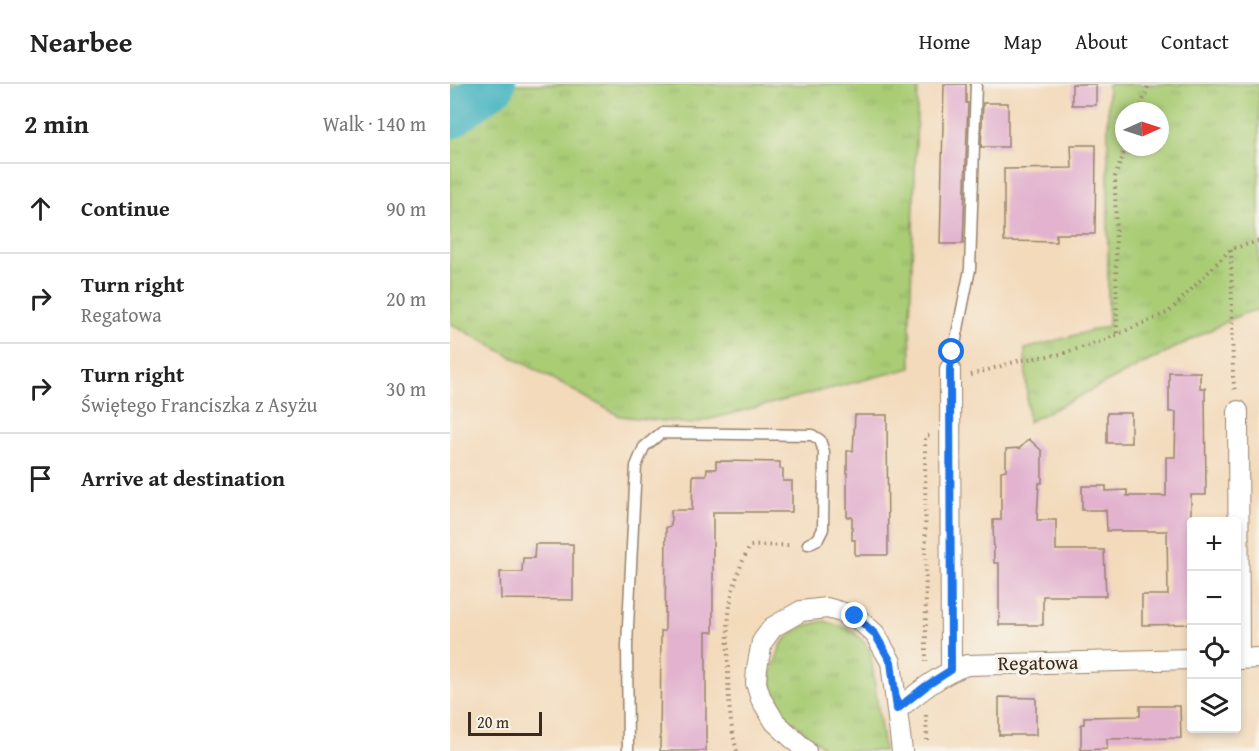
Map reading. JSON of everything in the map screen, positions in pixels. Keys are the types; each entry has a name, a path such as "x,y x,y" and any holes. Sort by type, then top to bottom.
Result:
{"street":[{"path":"950,375 951,670"},
{"path":"1238,411 1238,625"},
{"path":"806,751 775,722 761,699 756,683 757,668 762,642 774,627 801,611 827,608 855,616 875,634 891,662 902,751"},
{"path":"1241,659 1259,658"},
{"name":"Regatowa","path":"897,709 951,670 967,665 1187,660"}],"lane":[{"path":"950,375 970,269 976,84"},
{"path":"628,751 627,646 636,466 644,447 661,433 812,435 820,440 824,452 823,529 818,539 808,544"}],"path":[{"path":"1142,102 1149,84"},
{"path":"1117,333 1115,177 1123,156"},
{"path":"950,375 1060,354 1102,341 1169,312 1231,249 1259,241"},
{"path":"1231,249 1233,377 1238,411"},
{"path":"737,751 729,719 728,617 741,563 750,546 808,544"}],"green space":[{"path":"450,84 918,84 910,320 911,368 691,424 620,416 450,323"},
{"path":"1108,84 1259,84 1259,309 1240,315 1028,422 1025,349 1108,326"},
{"path":"824,621 856,634 870,651 884,751 828,751 786,716 773,691 771,674 781,645 791,634 805,626"}],"building":[{"path":"944,84 966,84 966,103 968,103 963,244 940,244"},
{"path":"1072,84 1096,84 1096,105 1072,105"},
{"path":"983,103 1008,103 1008,147 981,147"},
{"path":"1071,145 1096,145 1095,234 1056,234 1056,242 1004,241 1004,169 1072,168"},
{"path":"1169,372 1200,372 1200,388 1205,388 1206,495 1191,495 1191,517 1187,517 1187,624 1142,625 1142,595 1168,595 1167,531 1107,531 1106,510 1082,510 1082,486 1106,486 1106,491 1127,490 1127,496 1166,496 1166,457 1175,457 1176,412 1169,412"},
{"path":"1107,413 1131,413 1131,443 1107,443"},
{"path":"855,415 887,415 888,555 855,555 855,540 852,540 852,517 847,517 847,451 853,451"},
{"path":"1029,439 1042,451 1042,483 1039,483 1037,520 1056,520 1056,550 1104,550 1106,596 1043,596 1043,625 999,625 999,563 994,563 993,520 1001,520 1001,471 1006,470 1006,449 1020,448"},
{"path":"716,461 780,462 780,469 783,469 783,481 792,481 792,512 713,512 713,632 706,632 706,751 660,751 661,631 665,631 666,527 671,526 671,510 692,510 693,475 706,475 707,469 716,469"},
{"path":"535,544 573,544 573,600 501,599 500,572 522,572 523,558 534,558"},
{"path":"999,697 1036,698 1036,735 999,735"},
{"path":"1140,706 1180,706 1181,738 1107,739 1107,749 1081,750 1081,724 1084,724 1084,717 1140,716"}],"waterway":[{"path":"450,117 494,84"}],"route":[{"path":"855,616 875,634 891,662 897,709 951,670 950,369 952,352"}]}
